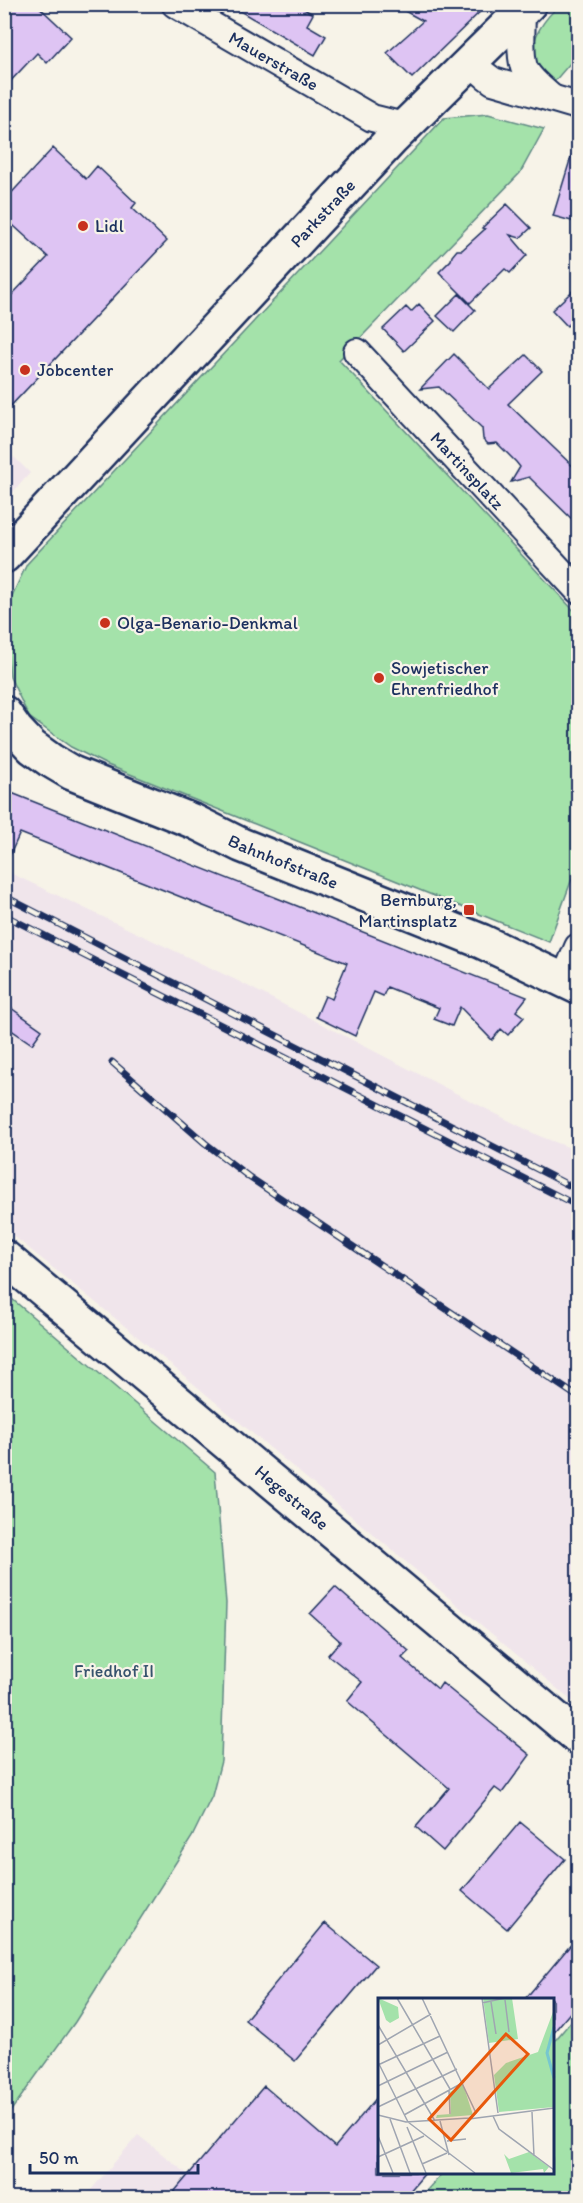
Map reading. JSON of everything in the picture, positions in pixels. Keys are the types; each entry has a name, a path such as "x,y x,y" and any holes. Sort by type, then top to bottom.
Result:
{"main road":[{"name":"Parkstraße","path":"4,556 404,126 526,8"},
{"path":"4,537 110,423 123,428"},
{"name":"Bahnhofstraße","path":"4,713 32,747 72,772 195,822 251,849 481,941 571,984"},
{"name":"Hegestraße","path":"4,1257 579,1737"}],"street":[{"name":"Mauerstraße","path":"175,4 372,118 404,126"},
{"path":"526,8 522,58 524,68 552,98"},
{"path":"470,62 493,81 579,106"},
{"path":"372,118 373,159"},
{"name":"Martinsplatz","path":"357,352 579,590"},
{"path":"571,984 579,947"}],"shaded area":[{"path":"14,457 30,473 5,501 5,468"},
{"path":"4,870 236,980 537,1135 578,1151 578,1706 121,1323 5,1229"},
{"path":"138,2135 218,2198 84,2198"}],"green space":[{"path":"560,5 578,5 578,54 554,82 540,69 533,52 536,37 544,22"},
{"path":"488,114 544,129 520,173 339,360 578,615 578,862 549,942 105,764 71,747 29,717 10,677 5,631 10,600 27,564 444,118"},
{"name":"Friedhof II","path":"5,1293 215,1472 226,1603 221,1761 212,1796 192,1837 75,2022 5,2119"},
{"path":"578,2013 578,2198 420,2198 442,2173 553,2173 553,2043"}],"building":[{"path":"4,4 36,4 71,37 47,63 37,53 4,88"},
{"path":"228,4 295,4 313,14 307,25 326,36 315,55"},
{"path":"392,4 488,4 412,78 387,53 423,21"},
{"path":"574,147 579,148 579,223 553,216"},
{"name":"Lidl","path":"53,148 86,179 97,166 136,203 132,208 167,241 4,413 4,303 48,257 4,217 4,201"},
{"path":"507,204 531,228 520,238 510,235 527,255 510,273 505,269 470,303 439,272 457,250 462,250 485,229 482,228"},
{"path":"579,285 579,315 567,326 552,310"},
{"path":"459,294 475,310 454,332 437,316"},
{"path":"419,304 435,321 404,351 383,329 406,307 411,312"},
{"path":"454,354 489,389 526,355 542,371 508,404 579,472 579,526 529,477 511,482 520,467 497,443 488,444 483,439 482,428 439,387 420,389"},
{"path":"4,790 527,997 516,1011 524,1017 508,1035 501,1029 492,1040 460,1007 452,1026 434,1019 439,1008 387,987 383,996 374,992 355,1036 316,1017 325,996 332,999 347,963 20,833 4,868"},
{"path":"4,1003 42,1030 32,1044 4,1025"},
{"path":"335,1587 409,1651 402,1658 438,1689 442,1683 530,1755 502,1793 495,1788 443,1851 416,1827 449,1788 347,1701 362,1682 328,1655 340,1641 310,1614"},
{"path":"520,1822 565,1859 507,1929 462,1891"},
{"path":"325,1923 376,1965 295,2061 245,2020"},
{"path":"579,1935 579,2002 553,2033 553,1998 526,1998"},
{"path":"264,2086 335,2147 378,2096 378,2173 425,2173 403,2199 168,2199"}],"railway":[{"path":"4,896 578,1190"},
{"path":"4,915 578,1206"},
{"path":"112,1062 205,1143 249,1177 578,1397"}],"place":[{"name":"Lidl","path":"83,226"},
{"name":"Jobcenter","path":"25,370"},
{"name":"Olga-Benario-Denkmal","path":"105,623"},
{"name":"Sowjetischer Ehrenfriedhof","path":"379,678"},
{"name":"Bernburg, Martinsplatz","path":"469,910"}]}
